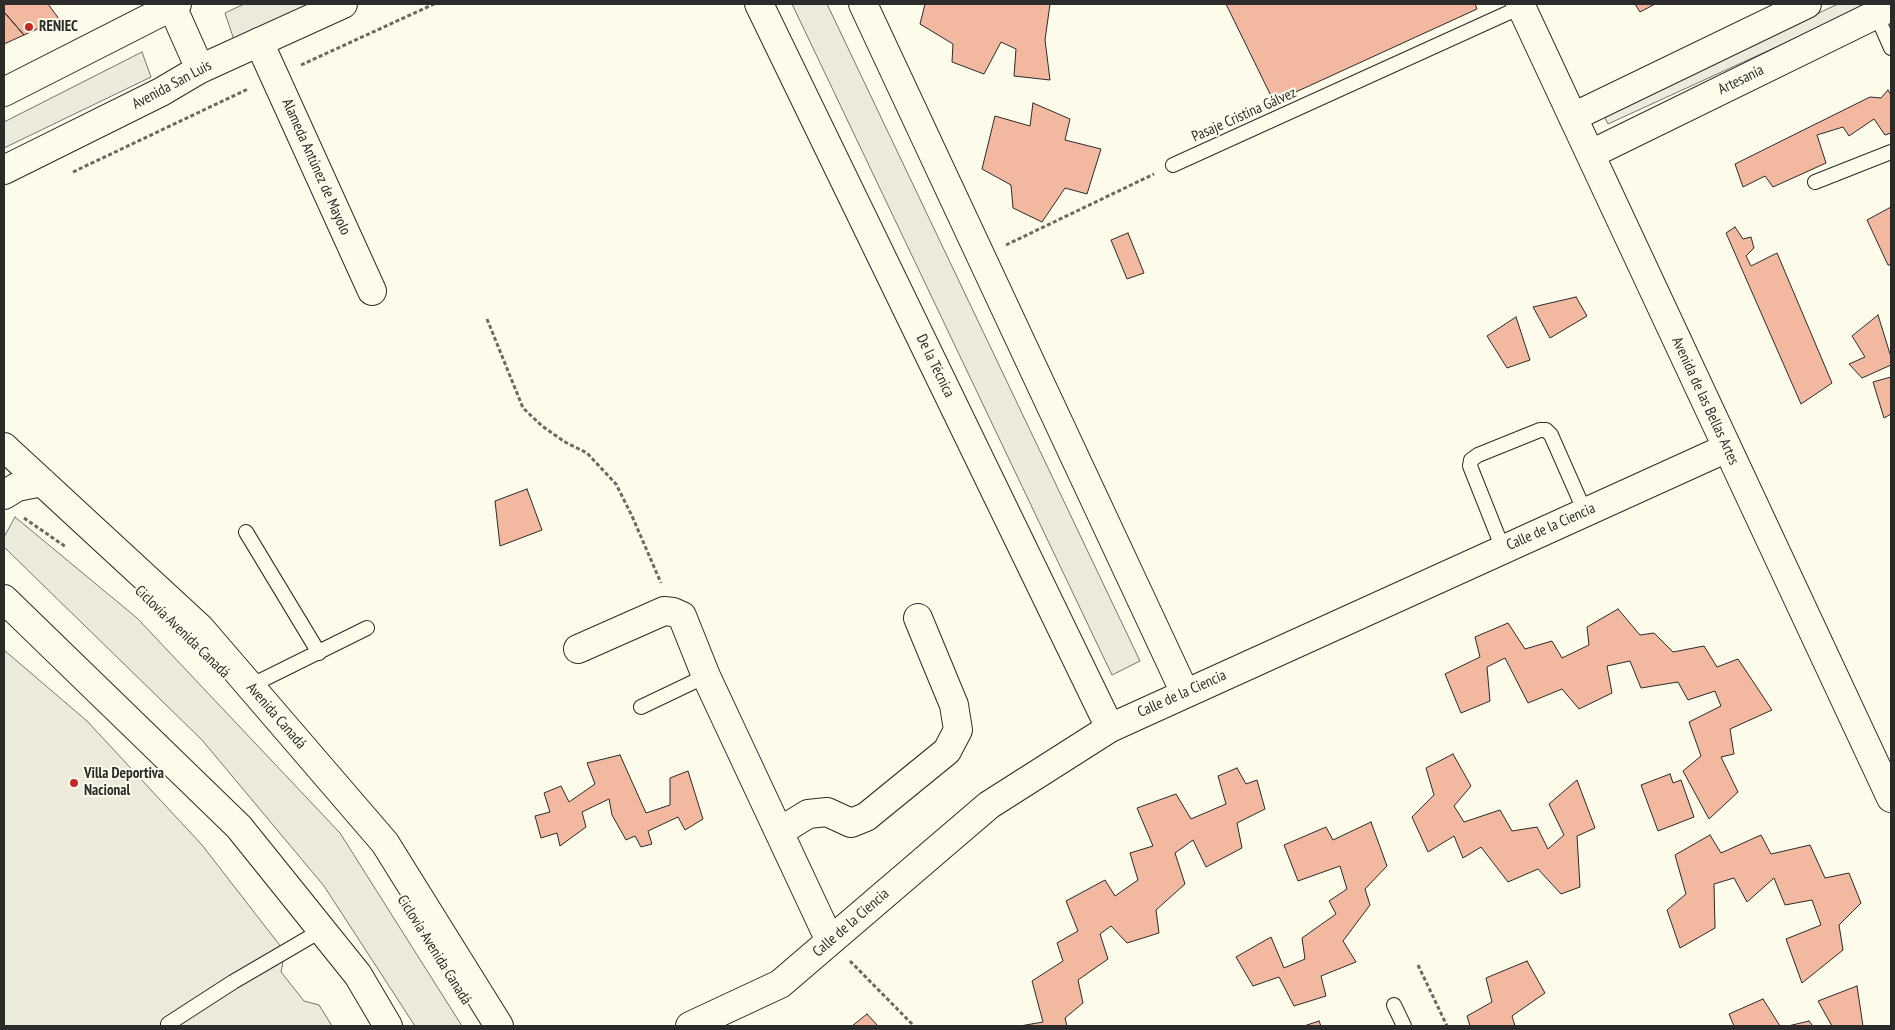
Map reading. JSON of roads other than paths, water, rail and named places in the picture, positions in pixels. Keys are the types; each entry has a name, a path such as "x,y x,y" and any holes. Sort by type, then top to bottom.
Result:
{"street":[{"path":"4,92 173,4 200,69"},
{"name":"Avenida San Luis","path":"4,170 161,92 200,69 343,4"},
{"name":"De la Técnica","path":"760,4 1110,728"},
{"path":"863,4 1185,693"},
{"path":"1573,117 1808,4"},
{"name":"Avenida de las Bellas Artes","path":"1521,5 1891,798"},
{"name":"Artesanía","path":"1591,154 1883,10"},
{"name":"Alameda Antúnez de Mayolo","path":"259,42 372,291"},
{"name":"Avenida Canadá","path":"4,447 200,628 385,843 499,1026"},
{"name":"Calle de la Ciencia","path":"690,1026 780,984 989,805 1110,728 1727,448"},
{"path":"11,505 16,487 42,482"},
{"path":"4,599 239,827 358,974 388,1026"},
{"path":"578,649 664,611 682,616 706,676 830,941"},
{"path":"779,832 808,814 827,812 851,823 866,817 947,751 958,730 954,705 918,618"}],"lane":[{"name":"Pasaje Cristina Gálvez","path":"1173,165 1521,5"},
{"path":"1883,10 1891,48"},
{"path":"1814,182 1891,152"},
{"path":"1503,549 1470,466 1471,460 1478,455 1540,430 1546,430 1551,436 1585,512"},
{"path":"246,532 318,653"},
{"path":"250,686 368,628"},
{"path":"641,707 706,676"},
{"path":"168,1024 233,982 322,930"},
{"path":"1394,1005 1404,1026"}],"place":[{"name":"RENIEC","path":"29,27"},
{"name":"Villa Deportiva Nacional","path":"74,783"}]}
